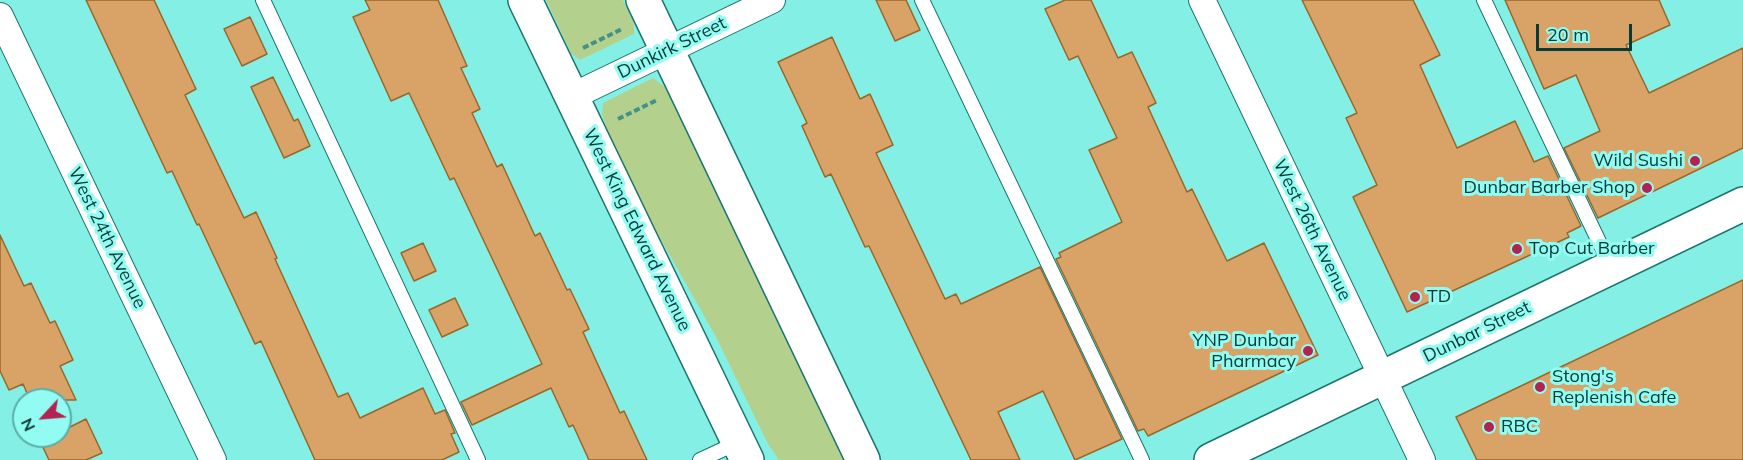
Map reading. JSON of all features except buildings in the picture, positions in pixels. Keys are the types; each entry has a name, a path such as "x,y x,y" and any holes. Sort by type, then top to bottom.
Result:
{"main road":[{"name":"West King Edward Avenue","path":"525,0 743,451"},
{"path":"643,0 863,460"},
{"name":"Dunbar Street","path":"1211,460 1743,204"}],"street":[{"name":"Dunkirk Street","path":"573,96 772,0"},
{"name":"West 26th Avenue","path":"1202,0 1422,460"},
{"name":"West 24th Avenue","path":"0,16 213,460"}],"lane":[{"path":"263,0 478,460"},
{"path":"922,0 1142,460"},
{"path":"1484,0 1611,267"},
{"path":"700,460 743,451"}],"path":[{"path":"582,48 623,28"},
{"path":"616,120 658,99"}],"green space":[{"path":"546,0 623,0 634,23 634,34 580,60 571,53"},
{"path":"653,78 665,87 844,460 779,460 768,444 716,337 651,222 608,134 602,114 603,103"}],"place":[{"name":"Wild Sushi","path":"1695,161"},
{"name":"Dunbar Barber Shop","path":"1647,188"},
{"name":"Top Cut Barber","path":"1517,249"},
{"name":"TD","path":"1415,297"},
{"name":"YNP Dunbar Pharmacy","path":"1308,351"},
{"name":"Stong's Replenish Cafe","path":"1540,387"},
{"name":"RBC","path":"1489,427"}]}
